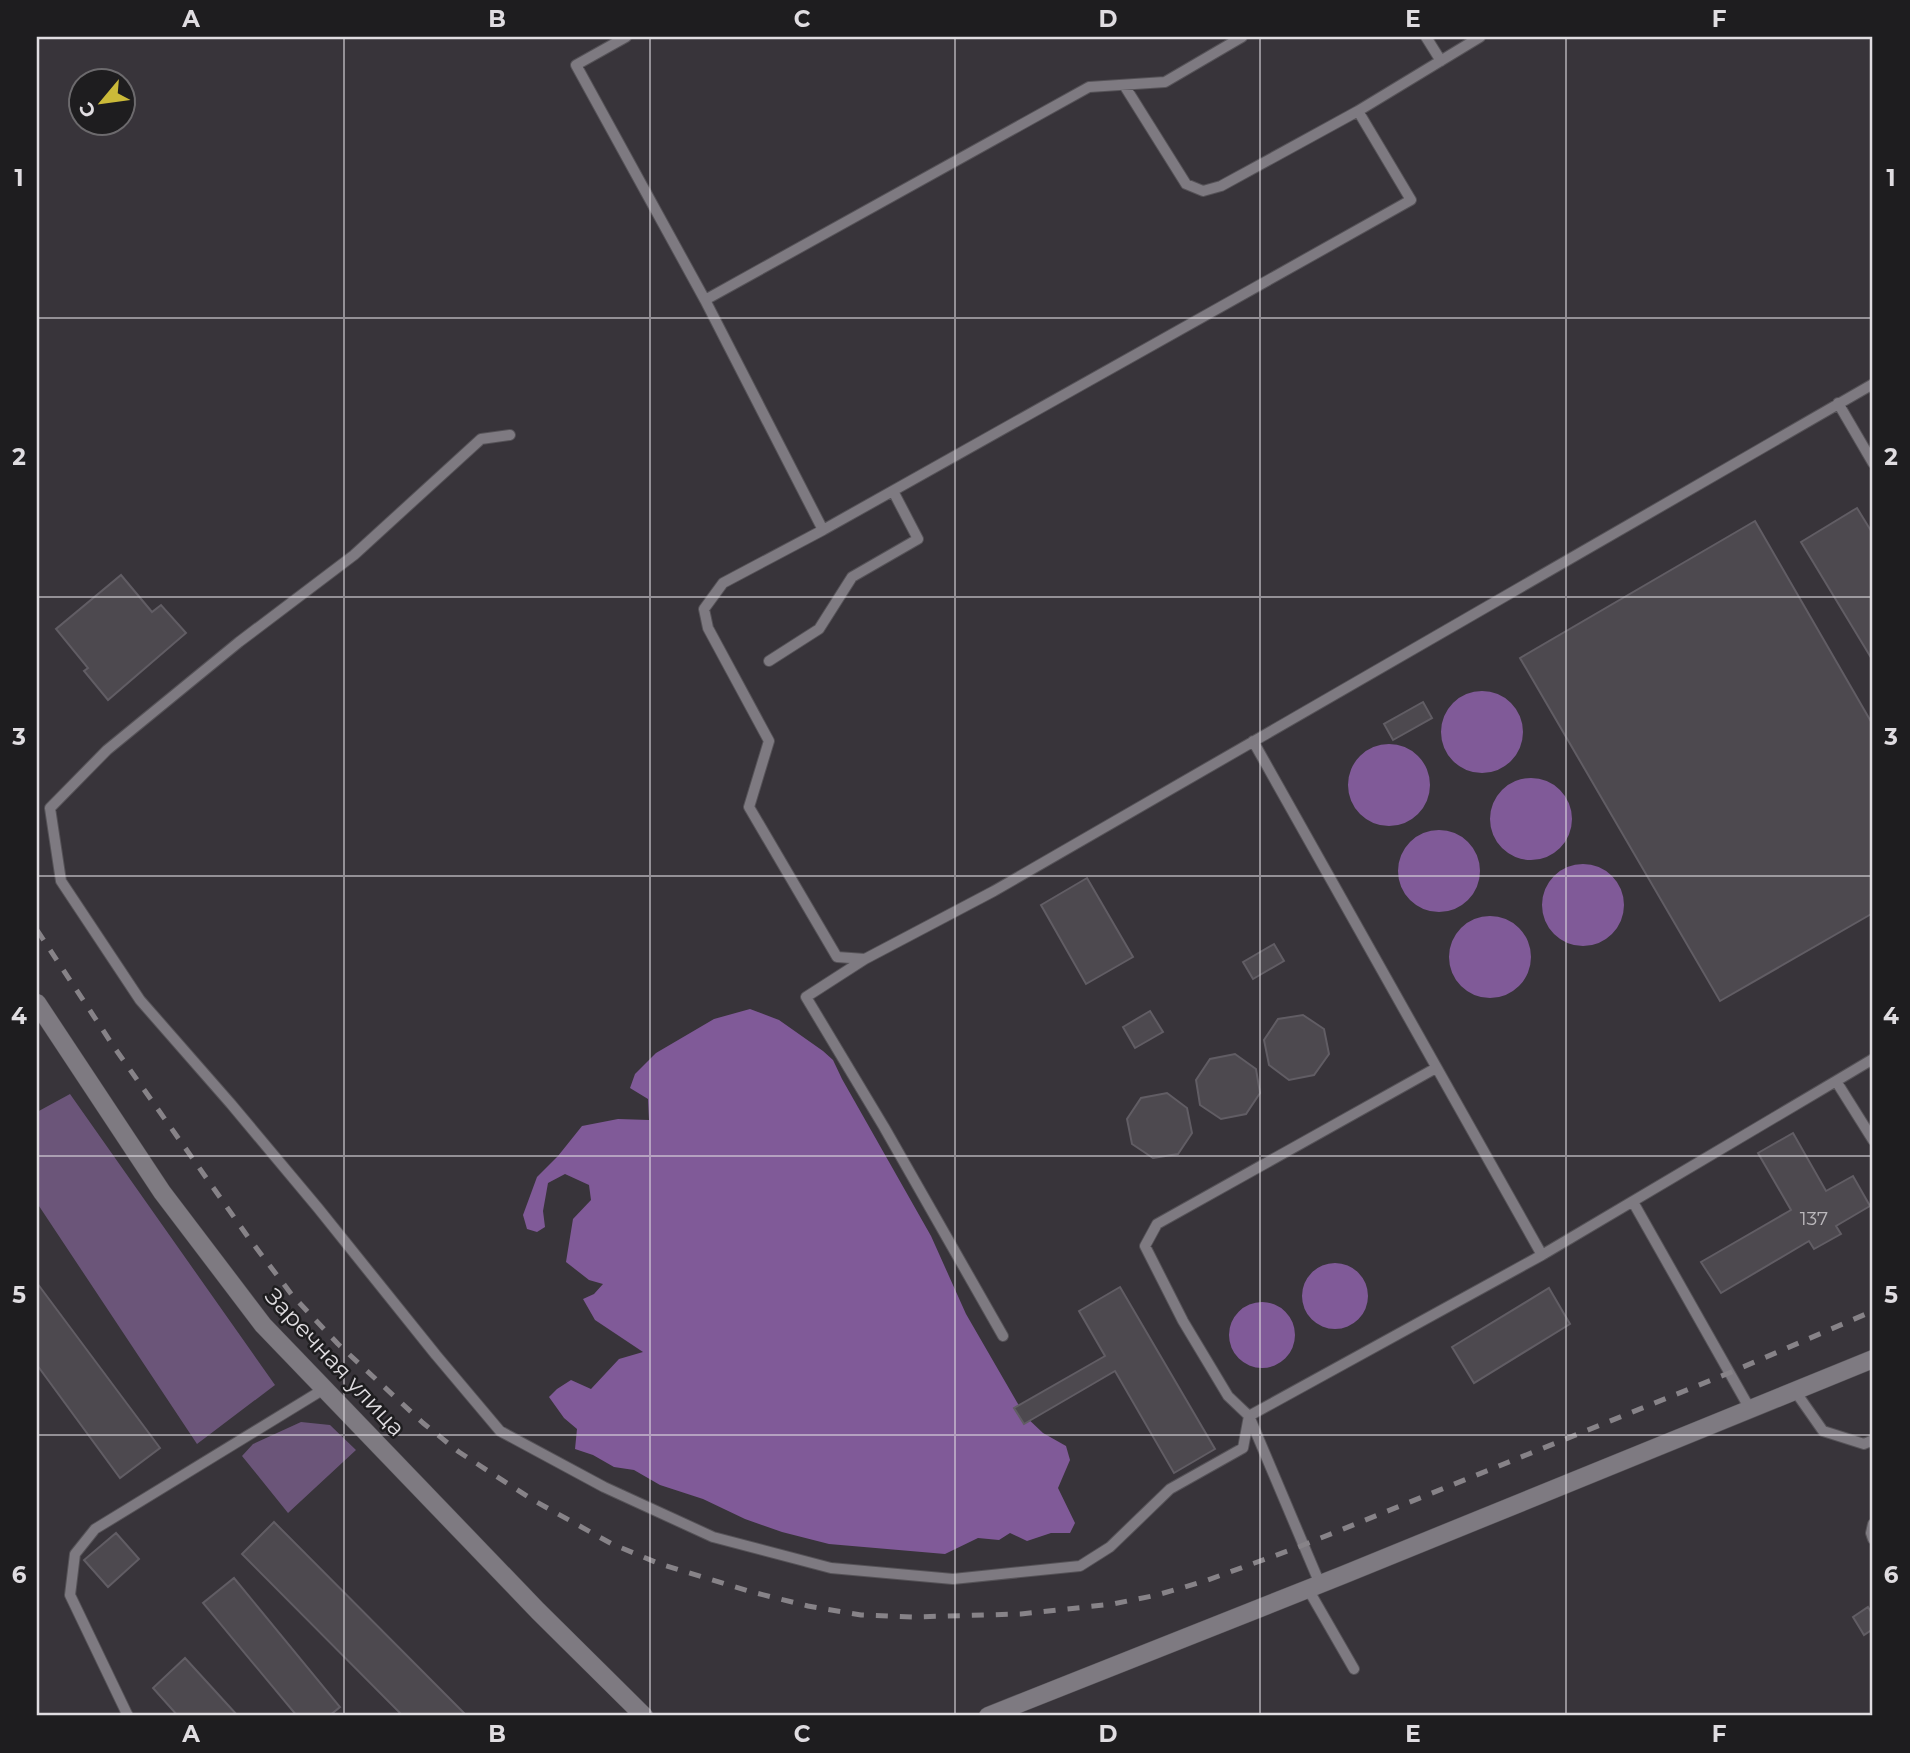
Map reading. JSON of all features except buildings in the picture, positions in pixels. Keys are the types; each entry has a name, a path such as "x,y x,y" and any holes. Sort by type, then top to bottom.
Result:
{"street":[{"name":"Заречная улица","path":"37,1003 162,1192 263,1325 538,1611 644,1716"},
{"path":"988,1716 1314,1587 1873,1359"}],"lane":[{"path":"626,37 576,65 705,300 823,530"},
{"path":"705,300 1089,87 1166,82 1242,37"},
{"path":"1426,37 1441,61"},
{"path":"1124,85 1186,184 1203,191 1221,186 1358,111 1480,37"},
{"path":"865,960 837,957 749,807 769,741 708,628 704,610 723,583 893,491 1410,200 1358,111"},
{"path":"1003,1336 884,1127 806,997 865,960 994,891 1873,384"},
{"path":"1838,403 1873,463"},
{"path":"510,435 481,439 354,555 239,642 107,750 50,808 61,881 140,1000 301,1187 500,1431 604,1487 713,1536 831,1568 953,1579 1080,1566 1110,1547 1170,1489 1243,1448 1250,1416 1542,1255 1873,1059"},
{"path":"769,661 819,629 852,577 918,539 893,491"},
{"path":"1252,741 1542,1255"},
{"path":"1354,1669 1314,1587 1250,1416 1228,1396 1184,1321 1145,1246 1157,1224 1436,1068"},
{"path":"1836,1081 1873,1140"},
{"path":"1633,1202 1750,1409"},
{"path":"128,1716 70,1595 75,1554 95,1530 324,1389"},
{"path":"1795,1391 1823,1431 1864,1444 1873,1440"},
{"path":"1873,1524 1873,1539"}],"shaded area":[{"path":"1482,691 1498,694 1511,703 1520,716 1523,732 1520,748 1511,761 1498,770 1482,773 1466,770 1453,761 1444,748 1441,732 1444,716 1453,703 1466,694"},
{"path":"1389,744 1405,747 1418,756 1427,769 1430,785 1427,801 1418,814 1405,823 1389,826 1373,823 1360,814 1351,801 1348,785 1351,769 1360,756 1373,747"},
{"path":"1531,778 1547,781 1560,790 1569,803 1572,819 1569,835 1560,848 1547,857 1531,860 1515,857 1502,848 1493,835 1490,819 1493,803 1502,790 1515,781"},
{"path":"1439,830 1455,833 1468,842 1477,855 1480,871 1477,887 1468,900 1455,909 1439,912 1423,909 1410,900 1401,887 1398,871 1401,855 1410,842 1423,833"},
{"path":"1583,864 1599,867 1612,876 1621,889 1624,905 1621,921 1612,934 1599,943 1583,946 1567,943 1554,934 1545,921 1542,905 1545,889 1554,876 1567,867"},
{"path":"1490,916 1506,919 1519,928 1528,941 1531,957 1528,973 1519,986 1506,995 1490,998 1474,995 1461,986 1452,973 1449,957 1452,941 1461,928 1474,919"},
{"path":"750,1009 779,1020 833,1060 931,1236 966,1314 1025,1416 1043,1433 1066,1446 1070,1460 1058,1488 1075,1523 1070,1533 1051,1533 1027,1541 1010,1533 999,1540 978,1538 945,1554 829,1544 745,1519 703,1499 660,1485 634,1470 614,1467 575,1449 577,1429 564,1418 549,1397 571,1380 591,1389 619,1359 643,1352 595,1320 583,1299 594,1294 603,1284 589,1280 566,1262 573,1219 591,1200 589,1185 565,1174 548,1183 543,1211 545,1227 537,1232 527,1229 523,1215 537,1177 582,1126 618,1119 649,1120 648,1099 630,1088 635,1074 656,1053 714,1019"},
{"path":"70,1094 275,1385 197,1444 37,1203 37,1112"},
{"path":"1335,1263 1348,1266 1358,1273 1365,1283 1368,1296 1365,1309 1358,1319 1348,1326 1335,1329 1322,1326 1312,1319 1305,1309 1302,1296 1305,1283 1312,1273 1322,1266"},
{"path":"1262,1302 1275,1305 1285,1312 1292,1322 1295,1335 1292,1348 1285,1358 1275,1365 1262,1368 1249,1365 1239,1358 1232,1348 1229,1335 1232,1322 1239,1312 1249,1305"},
{"path":"301,1422 330,1425 356,1450 288,1513 242,1456 253,1444"}],"railway":[{"path":"37,930 114,1047 292,1295 338,1344 423,1423 459,1452 533,1500 612,1544 660,1564 808,1606 861,1615 912,1617 1021,1614 1113,1604 1157,1595 1205,1581 1296,1548 1729,1373 1873,1311"}]}
